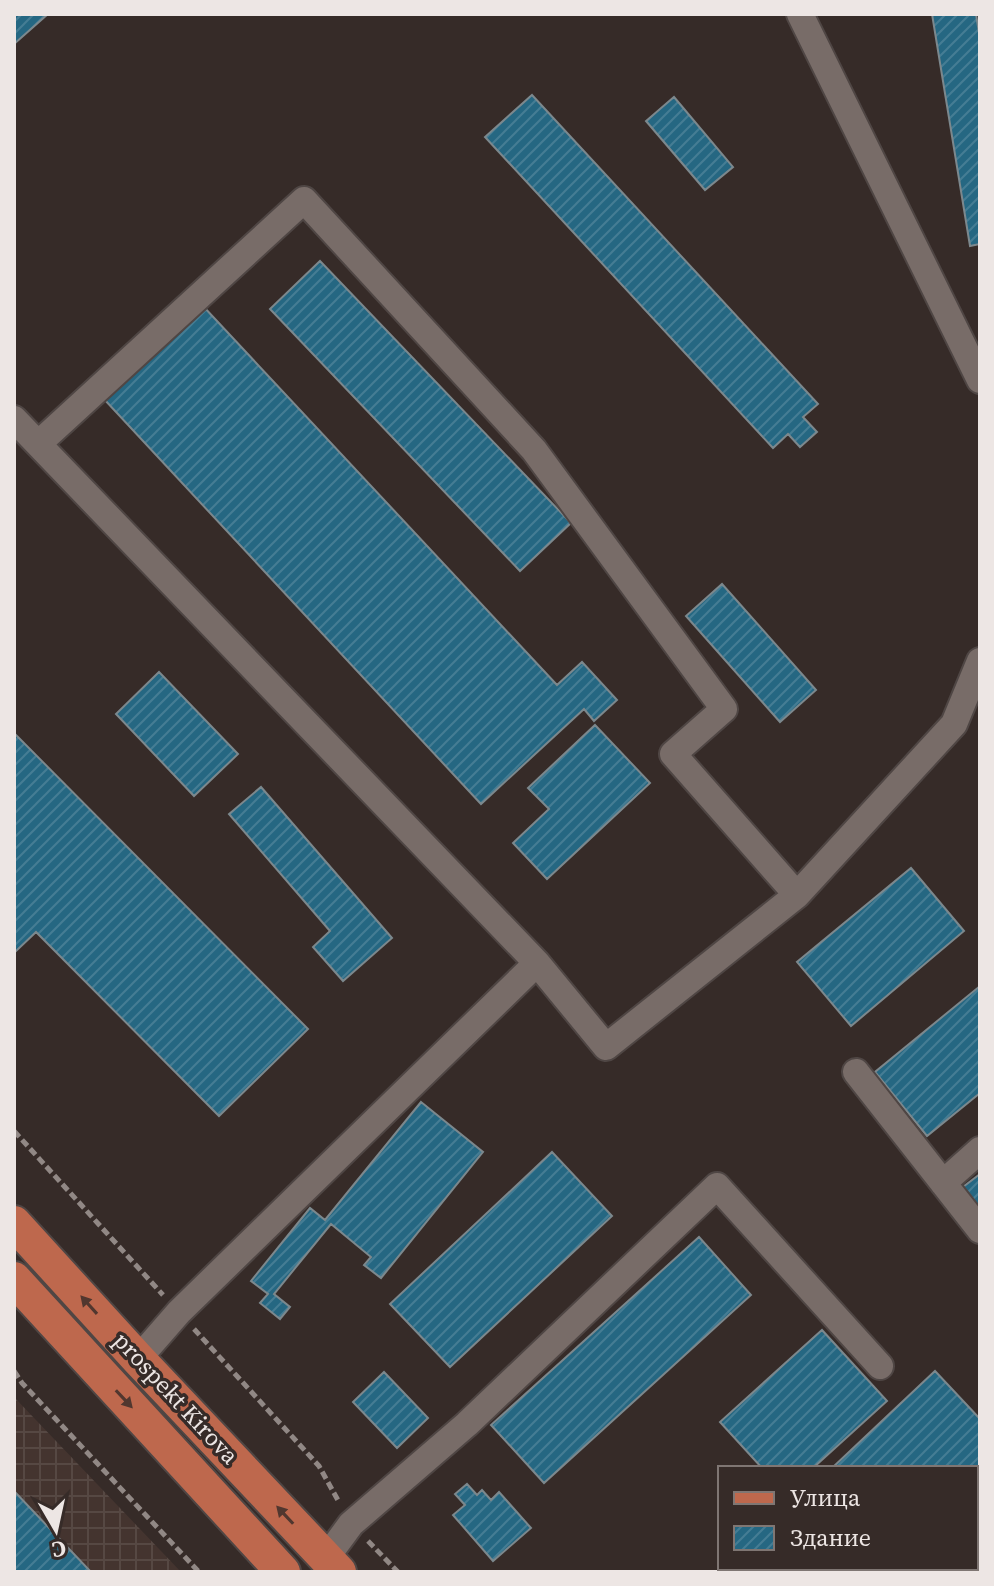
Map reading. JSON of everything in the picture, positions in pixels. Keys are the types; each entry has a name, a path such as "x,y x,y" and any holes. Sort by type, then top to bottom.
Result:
{"main road":[{"name":"prospekt Kirova","path":"14,1223 332,1565"},
{"name":"prospekt Kirova","path":"14,1279 283,1572"}],"lane":[{"path":"800,14 980,380"},
{"path":"38,444 304,200 534,450 724,709 673,754 797,895"},
{"path":"14,419 537,963 606,1047 797,895 954,724 980,661"},
{"path":"138,1359 179,1312 537,963"},
{"path":"856,1072 980,1230"},
{"path":"943,1183 980,1150"},
{"path":"332,1565 351,1524 467,1424 717,1186 880,1366"}],"path":[{"path":"14,1131 319,1466 351,1524 398,1572"},
{"path":"14,1371 199,1572"}],"shaded area":[{"path":"14,1397 181,1572 14,1572"}],"building":[{"path":"14,14 48,14 14,44"},
{"path":"932,14 976,14 980,39 980,244 970,246"},
{"path":"532,95 818,404 803,417 817,432 800,447 788,434 773,448 485,137"},
{"path":"674,97 733,167 705,190 646,121"},
{"path":"320,261 571,523 520,571 270,309"},
{"path":"202,305 557,685 582,662 617,700 594,721 584,709 481,804 103,398"},
{"path":"722,584 816,690 780,722 686,616"},
{"path":"159,672 238,754 194,796 116,714"},
{"path":"595,725 650,783 547,879 513,843 549,809 528,788"},
{"path":"14,733 308,1029 219,1116 36,932 14,953"},
{"path":"261,787 392,938 343,981 313,947 330,931 229,814"},
{"path":"911,868 964,931 851,1026 797,962"},
{"path":"980,986 980,1093 927,1136 875,1072"},
{"path":"421,1102 483,1152 381,1278 364,1265 371,1257 331,1224 274,1294 290,1307 280,1319 260,1303 268,1294 251,1281 310,1208 325,1220"},
{"path":"552,1152 612,1216 450,1367 390,1304"},
{"path":"980,1174 980,1217 959,1190"},
{"path":"699,1237 751,1295 544,1483 491,1425"},
{"path":"822,1330 887,1401 815,1466 760,1466 720,1422"},
{"path":"935,1371 980,1419 978,1474 978,1466 834,1466"},
{"path":"384,1372 428,1418 397,1448 353,1402"},
{"path":"467,1484 477,1495 482,1490 491,1500 499,1492 531,1528 493,1561 453,1515 465,1505 455,1494"},
{"path":"14,1491 91,1572 14,1572"},
{"path":"980,1526 980,1572 928,1572 978,1570"},
{"path":"724,1570 876,1570 874,1572 722,1572"}]}
